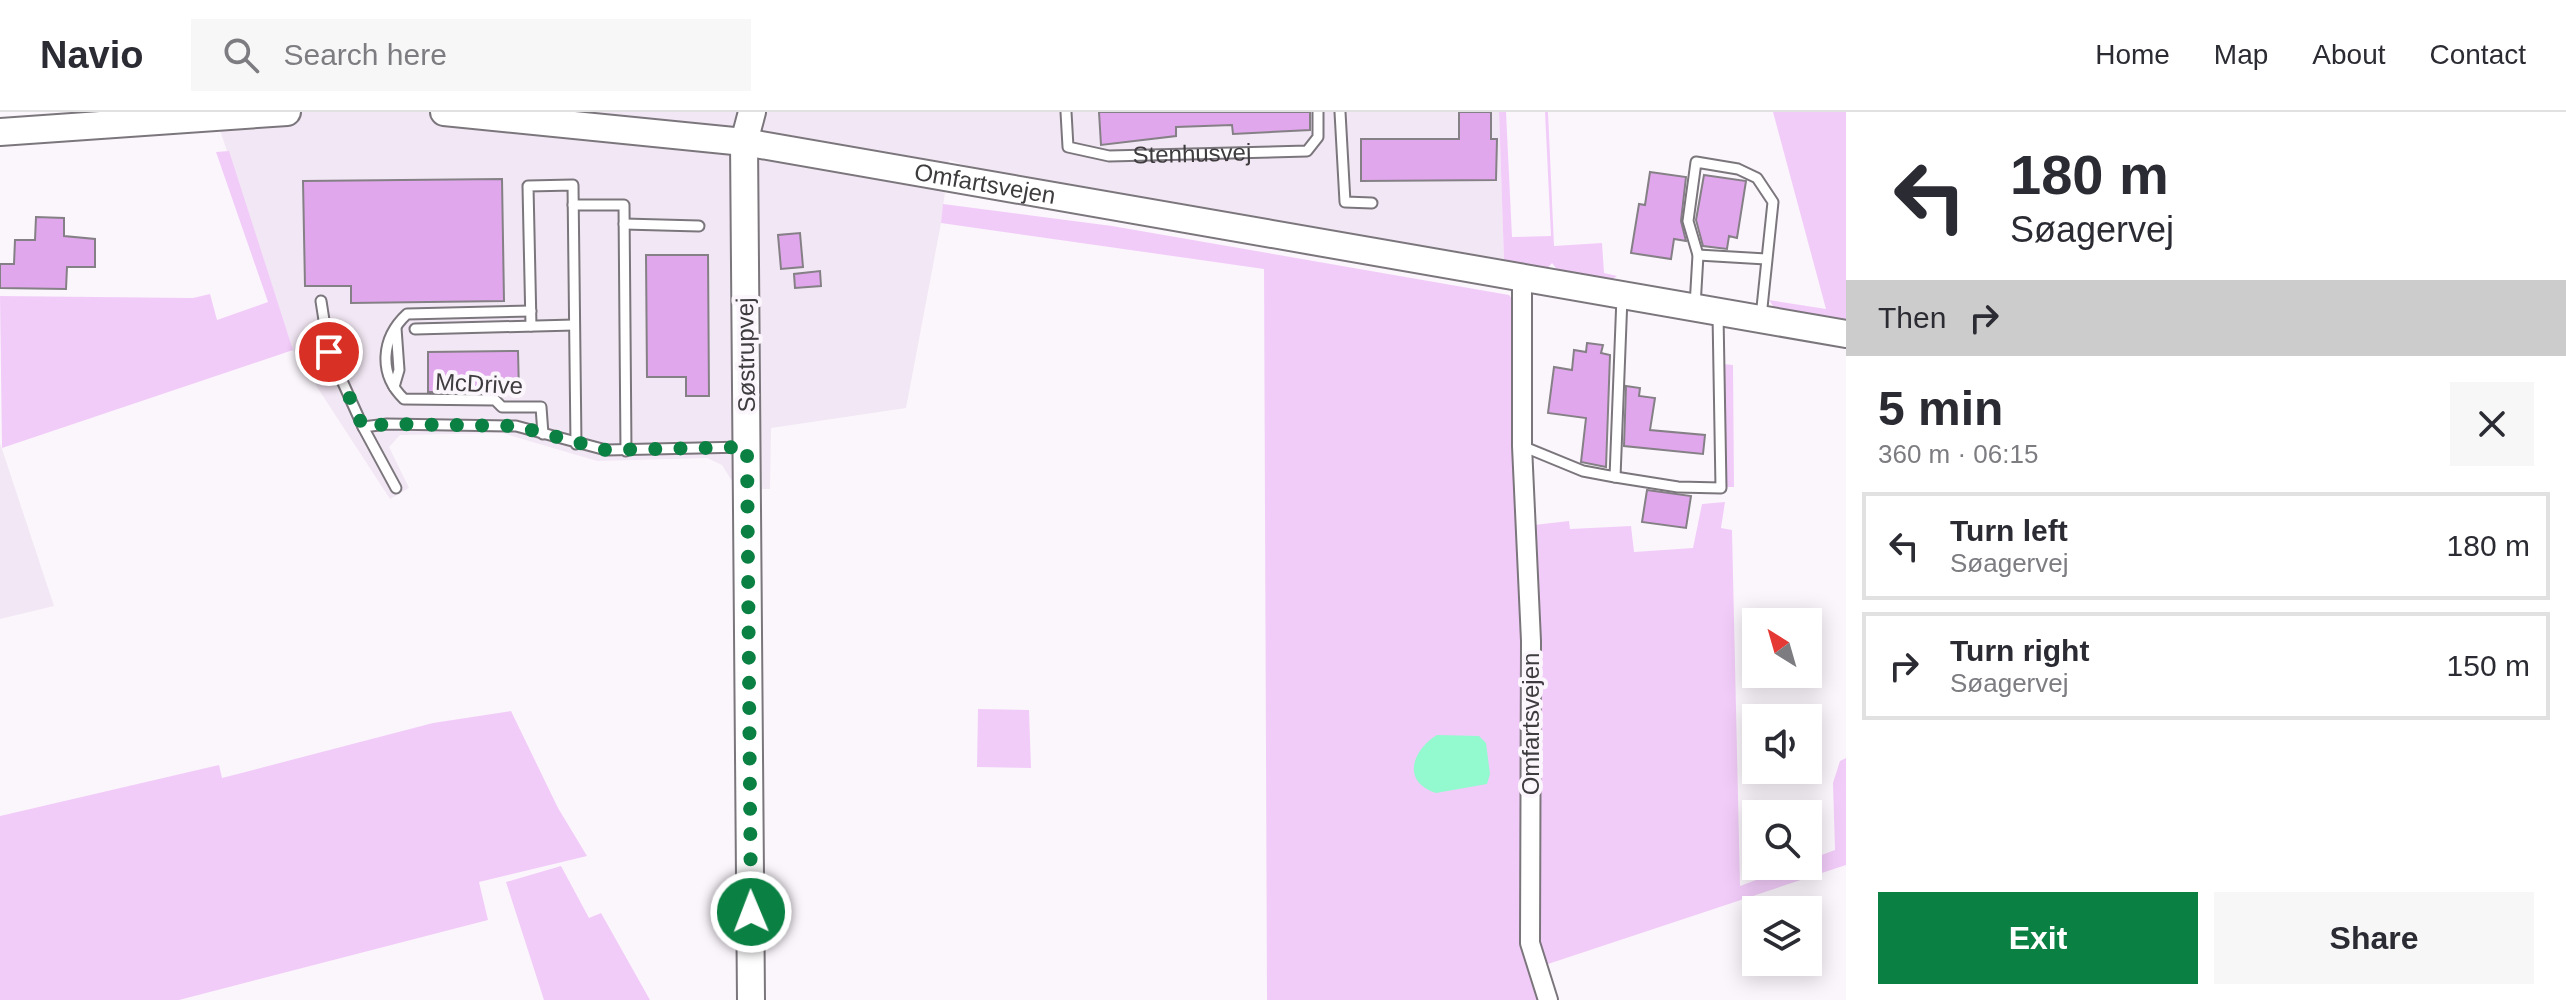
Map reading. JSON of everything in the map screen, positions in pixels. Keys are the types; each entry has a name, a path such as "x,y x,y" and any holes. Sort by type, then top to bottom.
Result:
{"main road":[{"path":"0,132 287,112"},
{"name":"Omfartsvejen","path":"444,112 744,142 1522,280 1846,334"},
{"path":"735,112 744,142"},
{"path":"744,142 752,112"},
{"name":"Søstrupvej","path":"744,142 751,1000"}],"street":[{"name":"Omfartsvejen","path":"1522,280 1522,446 1531,641 1530,943 1548,1000"}],"lane":[{"name":"Stenhusvej","path":"1066,112 1068,147 1109,156 1307,151 1318,137 1318,112"},
{"path":"1340,112 1345,202 1372,203"},
{"path":"1522,446 1583,471 1678,487 1721,488 1706,311 1698,255 1688,221 1696,162 1738,169 1757,178 1773,202 1761,320"},
{"path":"531,326 528,186 573,185 576,444"},
{"path":"573,205 624,205 626,451"},
{"path":"624,224 699,226"},
{"path":"1698,255 1766,259"},
{"path":"1615,477 1622,297"},
{"path":"321,301 329,352 363,427 396,488"},
{"name":"McDrive","path":"531,311 407,314 395,324 387,344 385,367 394,387 404,399 495,400 502,407 541,407 543,434"},
{"path":"415,329 574,325"},
{"path":"363,427 387,424 516,426 576,444 626,451 747,447"}],"shaded area":[{"path":"214,112 1499,112 1504,261 986,172 949,160 941,223 906,408 771,428 770,489 737,489 722,465 707,458 597,461 502,433 400,435 389,447 409,488 390,499 293,350"},
{"path":"1499,112 1506,112 1512,237 1551,236 1545,112 1548,112 1554,246 1602,243 1604,273 1617,276 1611,280 1559,272 1552,263 1547,269 1504,261"},
{"path":"1773,112 1846,112 1846,321 1775,309 1769,300 1826,309"},
{"path":"229,151 293,350 2,448 0,296 193,298 210,294 217,320 268,302 216,152"},
{"path":"943,204 1112,226 1509,295 1516,304 1513,315 1512,416 1526,647 1525,901 1542,1000 1267,1000 1264,269 941,223"},
{"path":"1723,364 1733,365 1734,487 1724,487"},
{"path":"0,443 54,606 0,619"},
{"path":"1725,502 1721,528 1732,530 1740,886 1756,880 1801,880 1753,896 1742,896 1742,900 1539,967 1535,942 1540,666 1534,525 1569,521 1570,529 1631,526 1634,552 1693,548 1702,504"},
{"path":"978,709 1029,710 1031,768 977,767"},
{"path":"511,711 558,808 587,856 479,882 488,920 179,1000 0,1000 0,816 219,765 222,778 433,723"},
{"path":"1437,735 1479,736 1486,743 1490,774 1487,784 1436,793 1425,788 1414,774 1416,757"},
{"path":"1846,758 1846,865 1822,873 1822,855 1835,850 1833,783 1840,761"},
{"path":"561,866 589,918 601,913 650,1000 544,1000 506,882"}],"building":[{"path":"1099,112 1310,112 1310,130 1233,134 1232,125 1176,127 1176,136 1101,145"},
{"path":"1459,112 1491,112 1491,139 1497,139 1496,180 1361,181 1361,139 1459,139"},
{"path":"1650,172 1686,177 1681,221 1686,241 1674,239 1671,259 1631,253 1639,204 1645,205"},
{"path":"1704,175 1746,181 1737,238 1729,236 1727,249 1703,246 1696,220"},
{"path":"502,179 504,301 351,303 351,286 305,286 303,181"},
{"path":"36,217 64,218 64,236 95,239 95,267 67,267 66,289 0,288 0,264 14,264 15,240 35,240"},
{"path":"800,233 803,267 781,269 778,235"},
{"path":"646,255 708,255 709,396 686,396 686,377 647,377"},
{"path":"820,271 821,286 795,288 794,274"},
{"path":"1587,343 1603,345 1601,353 1610,355 1606,467 1581,462 1586,418 1548,413 1554,367 1572,370 1574,350 1586,352"},
{"path":"518,351 519,392 428,392 428,352"},
{"path":"1626,386 1640,388 1639,396 1655,398 1650,430 1705,435 1703,454 1624,446"},
{"path":"1647,490 1691,496 1686,528 1642,522"}],"route":[{"path":"329,352 363,427 387,424 516,426 606,450 747,447 751,912"}]}
